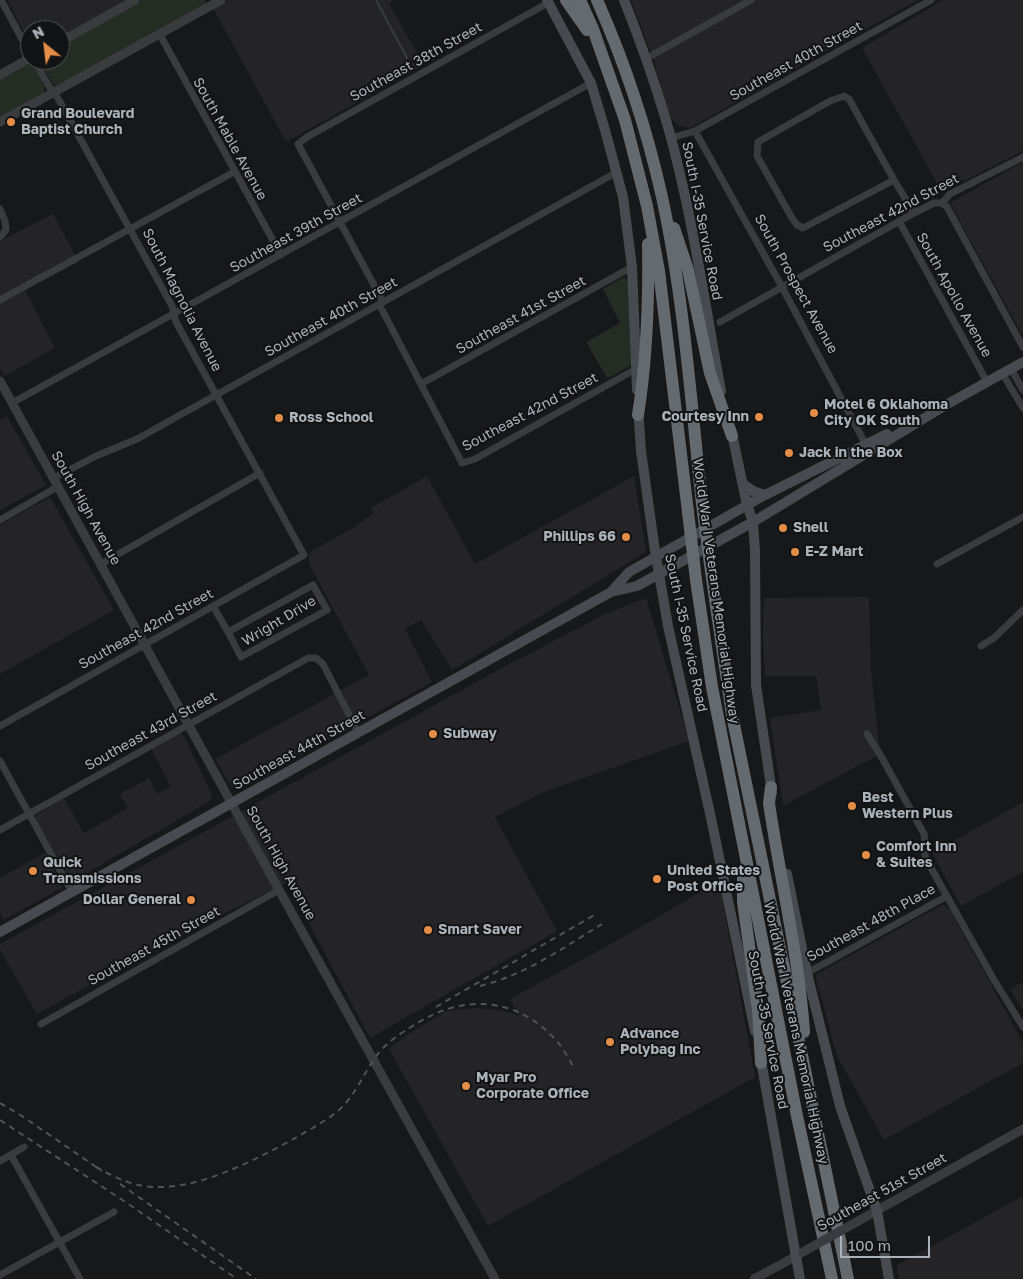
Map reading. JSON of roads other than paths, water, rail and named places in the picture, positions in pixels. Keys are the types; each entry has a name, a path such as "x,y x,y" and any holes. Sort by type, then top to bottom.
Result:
{"highway":[{"path":"566,0 600,48"},
{"name":"World War I Veterans Memorial Highway","path":"580,0 600,48 625,120 647,206 659,270 696,580 712,687 742,844 832,1279"},
{"name":"World War I Veterans Memorial Highway","path":"597,0 611,32 635,101 658,183 668,228 702,504 732,716 848,1279"},
{"path":"605,0 611,32"},
{"path":"658,183 688,270 710,373 732,436"},
{"path":"638,415 644,378 648,303 647,206"},
{"path":"771,787 768,803 802,1003 807,1082"},
{"path":"742,844 742,902 758,1010 761,1063"}],"main road":[{"path":"624,0 647,58 671,138"},
{"name":"South I-35 Service Road","path":"548,1 591,83 618,172 628,227 632,267 638,415 658,574 712,818 799,1254 800,1279"},
{"name":"South I-35 Service Road","path":"671,138 688,206 721,394 747,505 753,522 756,685 771,787 807,973 840,1106 877,1211 889,1279"},
{"name":"Southeast 44th Street","path":"0,932 611,592 637,586 753,522 868,448 1023,362"},
{"name":"Southeast 44th Street","path":"611,592 629,572 747,505 868,448"},
{"path":"742,483 766,495"},
{"path":"637,586 652,587 662,596"}],"street":[{"path":"1,0 20,35"},
{"path":"70,36 135,0"},
{"path":"647,58 752,0"},
{"name":"Southeast 40th Street","path":"671,138 695,132 931,0"},
{"path":"0,122 216,1"},
{"name":"Southeast 38th Street","path":"340,222 298,144 307,137 548,1"},
{"name":"South Mable Avenue","path":"159,33 281,255"},
{"path":"0,75 20,64"},
{"name":"South Magnolia Avenue","path":"40,70 50,88 54,91 131,228 172,306 176,322 304,555"},
{"name":"Southeast 39th Street","path":"12,403 591,83"},
{"path":"894,180 803,228 792,218 757,156 758,142 830,101 844,96 849,100 914,212"},
{"name":"South Prospect Avenue","path":"695,132 782,287 868,448"},
{"name":"Southeast 42nd Street","path":"720,322 914,212 942,203 950,194 1023,157"},
{"path":"0,300 234,172"},
{"name":"Southeast 40th Street","path":"54,478 96,456 137,439 618,172"},
{"path":"942,203 947,207 1023,348"},
{"path":"0,209 5,221 6,230 0,237"},
{"name":"South Apollo Avenue","path":"899,221 987,382"},
{"path":"340,222 421,384"},
{"name":"Southeast 41st Street","path":"421,384 632,267"},
{"name":"Southeast 42nd Street","path":"421,384 462,463 474,459 636,369"},
{"path":"1007,371 1023,390"},
{"path":"1007,371 1023,408"},
{"name":"South High Avenue","path":"0,382 495,1279"},
{"path":"101,564 260,474"},
{"path":"0,520 59,486"},
{"path":"937,564 1023,517"},
{"name":"Southeast 42nd Street","path":"0,726 304,555"},
{"name":"Wright Drive","path":"213,606 241,657 327,610 313,585 228,632"},
{"path":"982,646 994,638 1023,610"},
{"name":"Southeast 43rd Street","path":"0,830 308,658 316,658 323,664 358,732"},
{"path":"867,734 924,834 926,842 924,852 947,896 1023,1027"},
{"path":"0,761 72,892"},
{"name":"Southeast 45th Street","path":"41,1024 279,890"},
{"name":"Southeast 48th Place","path":"807,973 947,896"},
{"name":"Southeast 51st Street","path":"754,1279 1023,1129"},
{"path":"0,1161 24,1147"},
{"path":"11,1155 80,1279"},
{"path":"0,1275 114,1212"}],"waterway":[{"path":"376,0 407,58"}],"railway":[{"path":"436,1007 596,914"},
{"path":"480,986 528,968 602,924"},
{"path":"96,1167 125,1181 148,1187 156,1187 192,1183 248,1163 297,1137 334,1114 346,1103 376,1056 386,1045 416,1024 451,1008 487,1004 504,1007 521,1014 538,1023 553,1037 574,1068"},
{"path":"0,1103 102,1171"},
{"path":"0,1120 127,1203 237,1279"},
{"path":"120,1184 256,1279"}],"place":[{"name":"Grand Boulevard Baptist Church","path":"11,122"},
{"name":"Motel 6 Oklahoma City OK South","path":"814,413"},
{"name":"Courtesy Inn","path":"759,417"},
{"name":"Ross School","path":"279,418"},
{"name":"Jack in the Box","path":"789,453"},
{"name":"Shell","path":"783,528"},
{"name":"Phillips 66","path":"626,537"},
{"name":"E-Z Mart","path":"795,552"},
{"name":"Subway","path":"433,734"},
{"name":"Best Western Plus","path":"852,806"},
{"name":"Comfort Inn & Suites","path":"866,855"},
{"name":"Quick Transmissions","path":"33,871"},
{"name":"United States Post Office","path":"657,879"},
{"name":"Dollar General","path":"191,900"},
{"name":"Smart Saver","path":"428,930"},
{"name":"Advance Polybag Inc","path":"610,1042"},
{"name":"Myar Pro Corporate Office","path":"466,1086"}]}
